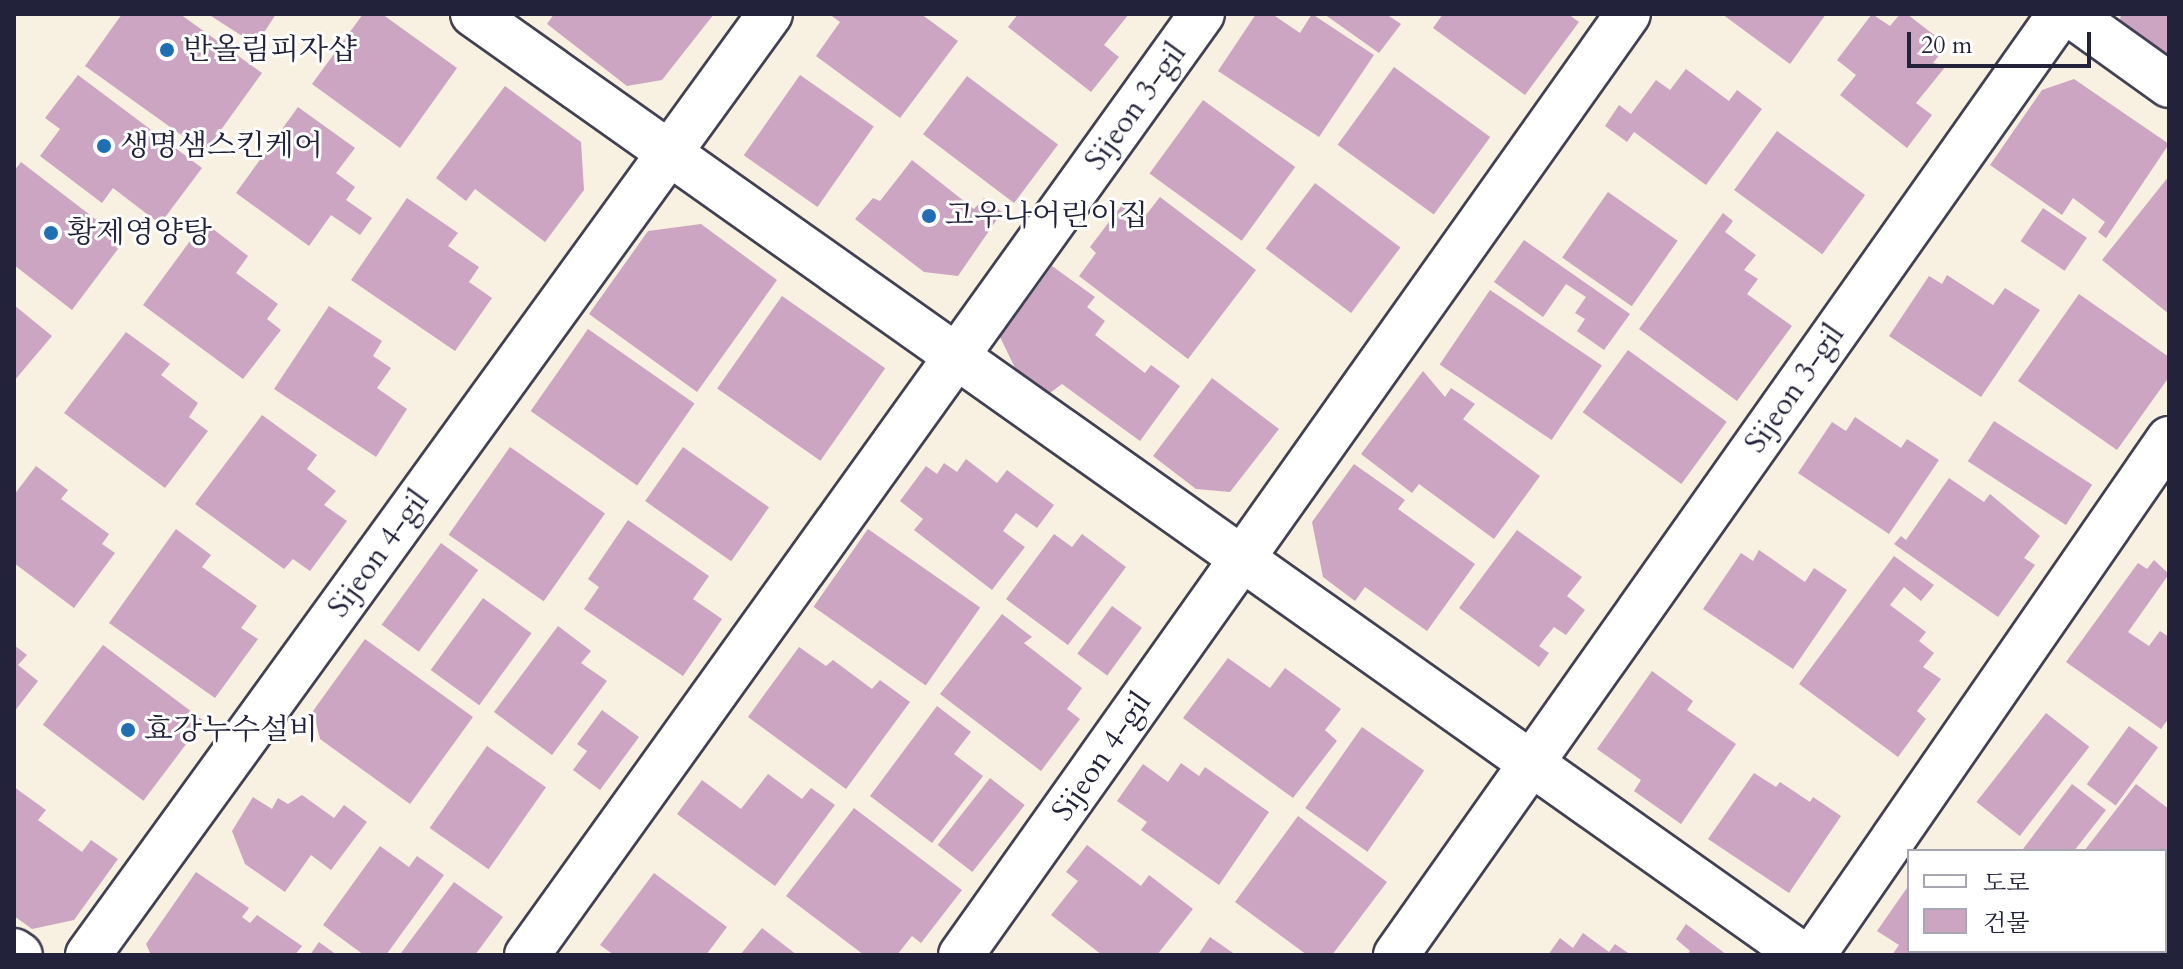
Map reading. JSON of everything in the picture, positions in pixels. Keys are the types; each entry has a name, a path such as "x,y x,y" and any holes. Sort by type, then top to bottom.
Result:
{"street":[{"path":"473,14 1802,955"},
{"path":"670,153 770,14"},
{"name":"Sijeon 3-gil","path":"958,356 1202,14"},
{"path":"1243,559 1628,14"},
{"name":"Sijeon 3-gil","path":"1531,763 2060,14"},
{"path":"2070,14 2169,85"},
{"name":"Sijeon 4-gil","path":"88,955 670,153"},
{"path":"527,955 958,356"},
{"path":"1813,955 2169,439"},
{"name":"Sijeon 4-gil","path":"961,955 1243,559"},
{"path":"1396,955 1531,763"},
{"path":"14,951 20,955"}],"building":[{"path":"122,14 180,14 262,73 205,152 85,66"},
{"path":"208,14 276,14 256,45"},
{"path":"363,14 382,14 457,68 400,148 312,84"},
{"path":"554,14 714,14 662,80 627,86 547,24"},
{"path":"829,14 921,14 958,41 900,118 816,56 840,22"},
{"path":"1018,14 1129,14 1104,45 1119,57 1091,92 1008,27"},
{"path":"1256,14 1272,14 1300,33 1312,14 1374,55 1319,137 1218,71"},
{"path":"1324,14 1386,14 1401,24 1379,53"},
{"path":"1443,14 1568,14 1579,22 1525,95 1433,28"},
{"path":"1722,14 1826,14 1790,64"},
{"path":"1872,14 1890,26 1900,14 1907,14 1947,45 1933,63 1946,66 1916,103 1932,115 1907,148 1840,95 1856,75 1837,60"},
{"path":"2121,14 2169,14 2169,61 2119,26"},
{"path":"1394,67 1490,137 1434,215 1338,145"},
{"path":"1686,69 1729,101 1737,90 1762,109 1706,185 1634,132 1627,142 1605,126 1619,105 1631,114 1656,80 1670,90"},
{"path":"78,75 202,168 160,224 113,188 102,203 40,156 60,129 45,118"},
{"path":"800,75 874,127 818,207 744,155"},
{"path":"967,76 1058,145 1014,203 923,134"},
{"path":"2074,79 2169,144 2106,238 2098,232 2105,222 2073,198 2062,215 1990,165 2042,90"},
{"path":"505,86 581,142 584,190 545,242 475,189 466,201 436,178"},
{"path":"1203,100 1295,167 1242,241 1150,174"},
{"path":"298,107 355,148 336,173 355,187 346,200 372,218 360,235 331,215 309,246 236,193"},
{"path":"1777,131 1865,195 1822,254 1734,190"},
{"name":"고우나어린이집","path":"912,160 974,209 984,198 1002,212 958,276 924,272 855,219 873,198 880,201"},
{"path":"21,162 124,241 72,310 14,265 14,171"},
{"path":"2169,176 2169,314 2102,260"},
{"path":"1315,183 1400,247 1351,313 1266,248"},
{"path":"1608,192 1678,241 1632,306 1562,258"},
{"path":"1160,197 1256,270 1188,359 1079,276 1096,253 1090,247 1122,205 1142,220"},
{"path":"407,198 458,233 448,246 479,267 469,282 492,298 455,351 351,280"},
{"path":"2043,208 2087,238 2065,271 2021,241"},
{"path":"1723,213 1733,221 1725,232 1756,255 1744,270 1758,279 1747,294 1792,326 1737,401 1639,329"},
{"path":"204,222 248,256 236,273 278,304 267,319 281,330 243,379 143,305"},
{"path":"701,224 777,280 697,392 589,314 648,231"},
{"path":"1524,240 1630,314 1604,350 1577,331 1585,319 1575,313 1586,297 1566,284 1543,317 1494,282"},
{"path":"1052,266 1095,297 1087,307 1105,321 1095,335 1145,373 1151,365 1180,386 1140,441 1062,384 1050,393 1017,372 1000,337"},
{"path":"1947,275 1993,305 2005,288 2040,310 1981,397 1889,336 1929,276 1942,284"},
{"path":"1490,290 1602,365 1552,440 1440,365"},
{"path":"2079,294 2169,357 2169,377 2117,450 2018,381"},
{"path":"782,296 885,368 820,461 717,389"},
{"path":"14,305 52,336 14,381"},
{"path":"329,306 382,341 373,356 391,368 377,388 407,409 376,457 274,389"},
{"path":"588,329 694,404 637,485 531,411"},
{"path":"126,332 170,364 161,375 198,403 189,417 208,431 165,488 64,413"},
{"path":"1628,350 1727,422 1681,484 1583,412"},
{"path":"1423,371 1445,397 1451,388 1475,404 1463,419 1540,476 1494,539 1419,484 1412,493 1361,454"},
{"path":"1212,378 1279,429 1230,492 1196,489 1153,456"},
{"path":"262,415 317,455 307,469 336,491 324,505 347,521 310,571 293,559 284,569 195,504"},
{"path":"1855,417 1901,448 1907,439 1939,460 1889,534 1798,473 1832,422 1846,431"},
{"path":"1994,421 2092,485 2066,525 1968,461"},
{"path":"510,447 605,514 544,601 449,535"},
{"path":"683,447 769,507 731,561 645,501"},
{"path":"966,459 997,483 1007,470 1054,505 1037,528 1016,513 1003,531 1025,547 992,590 914,530 923,519 900,501 926,466 937,474 944,463 957,472"},
{"path":"1354,464 1405,500 1398,509 1475,564 1427,631 1365,587 1355,601 1323,577 1312,522"},
{"path":"36,466 68,490 61,499 109,534 102,544 115,553 74,608 14,563 14,495"},
{"path":"1949,478 1984,502 1990,494 2040,536 2024,558 2035,565 1998,617 1894,544 1901,536 1906,540"},
{"path":"628,520 709,576 693,599 722,619 683,676 584,609 599,587 588,579"},
{"path":"176,529 211,555 202,567 257,606 241,628 258,639 215,698 109,623"},
{"path":"868,529 980,608 926,685 814,607"},
{"path":"1517,530 1582,577 1567,596 1585,610 1566,635 1554,627 1539,646 1549,653 1539,667 1459,608"},
{"path":"1054,534 1072,547 1082,534 1126,567 1068,645 1006,599"},
{"path":"441,543 478,570 419,652 382,625"},
{"path":"1759,550 1805,582 1814,568 1847,590 1793,669 1703,609 1741,553 1753,561"},
{"path":"1894,556 1934,585 1921,601 1904,587 1890,605 1926,632 1919,641 1934,653 1923,667 1941,679 1917,711 1926,719 1898,757 1799,684"},
{"path":"2154,560 2169,574 2128,632 2149,646 2160,631 2169,637 2169,718 2161,729 2066,662 2138,563 2147,569"},
{"path":"483,598 532,633 479,705 431,670"},
{"path":"1112,606 1142,628 1107,675 1077,654"},
{"path":"1002,614 1032,637 1024,643 1082,688 1067,709 1080,719 1041,771 940,694"},
{"path":"558,626 591,651 581,663 607,681 552,755 494,712"},
{"path":"365,639 473,717 410,804 320,739 313,711"},
{"path":"14,645 27,655 18,665 38,681 14,712"},
{"path":"103,645 204,721 143,801 43,725"},
{"path":"799,647 826,666 833,660 872,689 880,680 910,702 846,789 748,717"},
{"path":"1228,658 1270,688 1285,668 1341,709 1325,730 1337,741 1293,798 1183,718"},
{"path":"1652,671 1693,701 1687,710 1736,744 1681,824 1634,791 1641,780 1597,749"},
{"path":"937,706 971,732 954,754 983,776 932,843 870,796"},
{"path":"602,710 639,737 600,790 573,770 587,751 577,744"},
{"path":"2046,713 2089,747 2020,836 1976,802"},
{"path":"2129,726 2158,747 2116,805 2087,784"},
{"path":"1362,727 1424,771 1367,852 1305,808"},
{"path":"487,746 546,787 489,869 430,828"},
{"path":"1181,763 1199,776 1205,767 1269,812 1219,885 1141,830 1147,822 1117,801 1143,764 1168,782"},
{"path":"1754,773 1776,787 1780,782 1810,802 1813,797 1841,816 1789,893 1708,839"},
{"path":"768,774 802,799 811,788 835,805 775,886 677,814 702,780 741,809"},
{"path":"990,778 1025,805 972,872 938,845"},
{"path":"2072,784 2106,810 2076,849 2023,849"},
{"path":"2136,784 2169,809 2167,871 2167,849 2086,849"},
{"path":"14,787 46,810 38,820 82,852 91,840 118,859 74,920 32,929 14,916"},
{"path":"302,795 334,818 344,805 367,822 331,870 311,855 285,892 245,864 232,831 253,797 272,809 278,798 288,804"},
{"path":"854,808 962,890 921,943 912,936 897,955 864,955 786,896"},
{"path":"1298,816 1387,882 1332,955 1307,955 1235,902"},
{"path":"1087,845 1141,886 1149,875 1193,909 1157,955 1102,955 1051,915 1078,881 1066,872"},
{"path":"380,846 409,867 417,856 444,875 386,955 364,955 323,925"},
{"path":"196,872 249,908 242,917 250,923 257,915 302,946 295,955 151,955 146,944"},
{"path":"654,873 727,927 706,955 614,955 600,945"},
{"path":"454,882 503,917 475,955 401,953"},
{"path":"1907,888 1907,953 1996,953 1892,955 1899,945 1877,931"},
{"path":"1686,924 1727,955 1687,955 1690,951 1676,939"},
{"path":"762,928 797,955 740,955"},
{"path":"1583,933 1609,952 1615,944 1631,955 1548,955 1560,938 1573,948"},
{"path":"1210,937 1236,955 1198,955"},
{"path":"319,942 337,955 310,955"},
{"path":"2013,953 2092,953 2092,955"}],"place":[{"name":"반올림피자샵","path":"167,50"},
{"name":"생명샘스킨케어","path":"104,146"},
{"name":"고우나어린이집","path":"929,216"},
{"name":"황제영양탕","path":"51,233"},
{"name":"효강누수설비","path":"128,730"}]}
